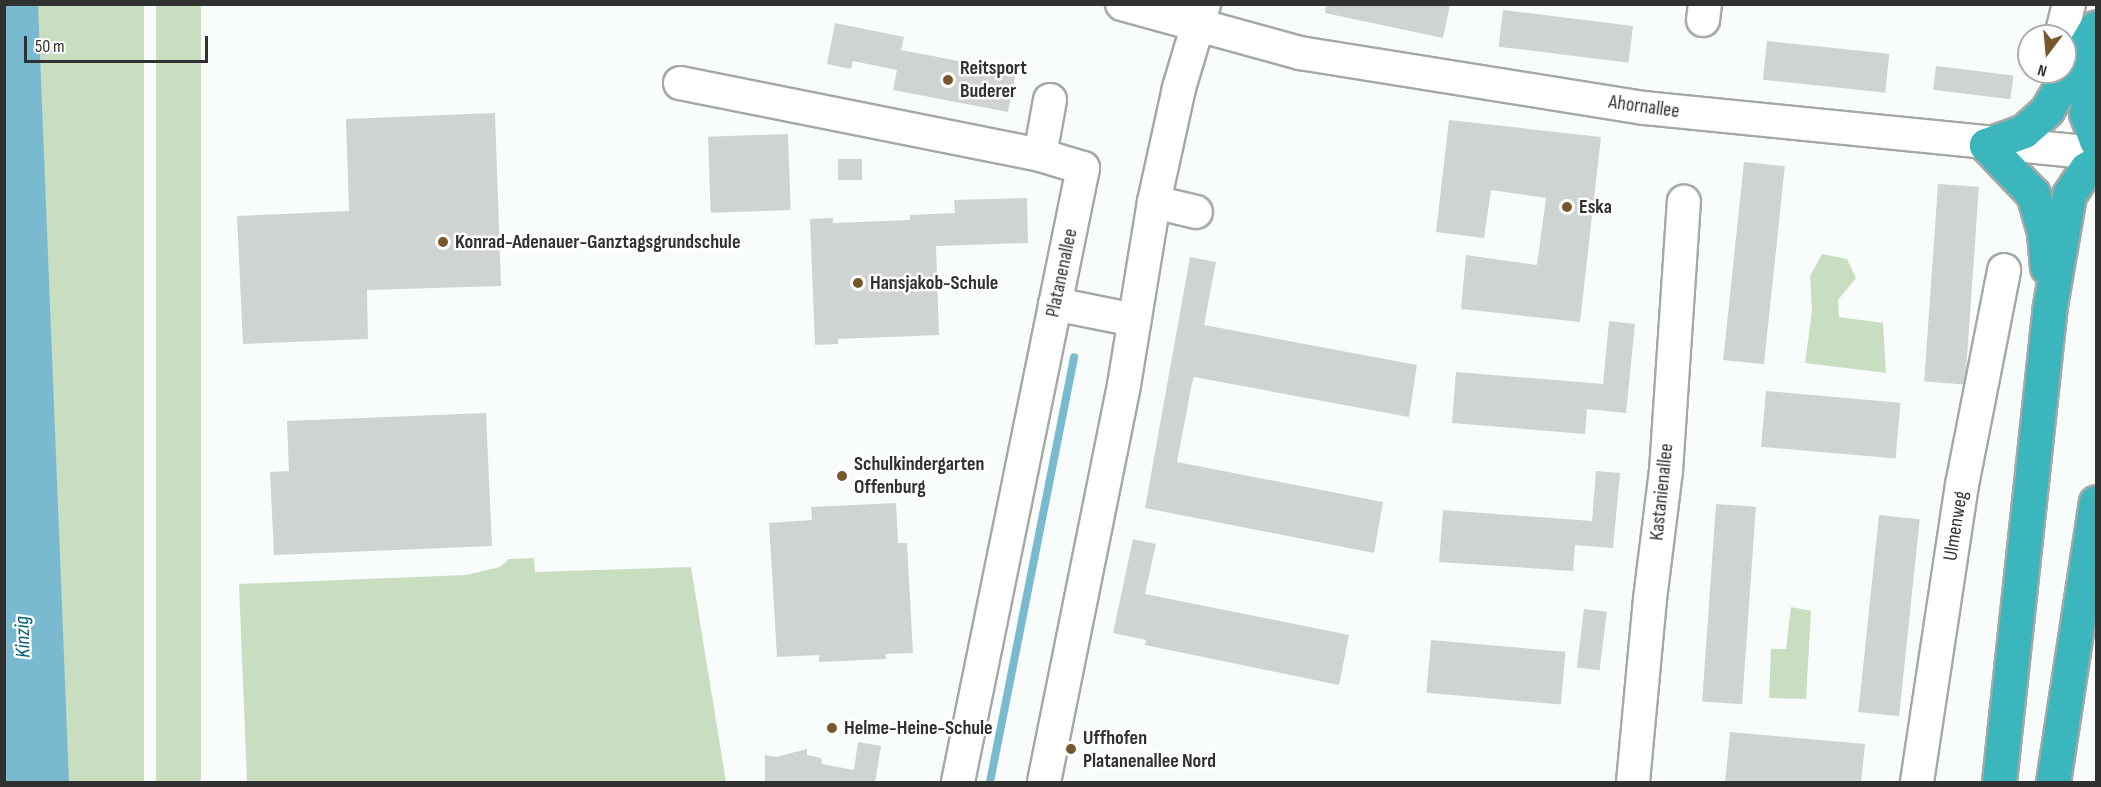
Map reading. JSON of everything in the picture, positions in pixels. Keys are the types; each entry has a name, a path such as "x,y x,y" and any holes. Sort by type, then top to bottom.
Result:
{"highway":[{"path":"2049,311 2044,232 2033,194 1986,145 2024,131 2047,110 2097,27"},
{"path":"2097,33 2086,113 2097,141"},
{"path":"1999,783 2049,311 2069,195 2086,169 2097,163"},
{"path":"2053,783 2097,502"},
{"path":"2070,665 2097,571"}],"street":[{"name":"Ahornallee","path":"1122,4 1200,16 1300,53 1644,108 1986,145 2097,153"},
{"path":"2064,24 2069,4"},
{"path":"1044,783 1134,320 1154,202 1200,16"},
{"name":"Platanenallee","path":"680,83 1040,155 1083,168 958,783"},
{"path":"1040,155 1050,100"},
{"path":"1154,202 1196,212"},
{"name":"Kastanienallee","path":"1633,783 1666,471 1684,202"},
{"name":"Ulmenweg","path":"1917,783 1962,485 2004,270"},
{"path":"1055,304 1134,320"}],"green space":[{"path":"38,5 144,5 144,782 38,782"},
{"path":"156,5 201,5 201,782 156,782"},
{"path":"1822,254 1847,259 1856,278 1838,300 1839,317 1883,323 1886,373 1805,363 1812,311 1810,276"},
{"path":"534,558 535,572 691,567 726,782 247,782 239,584 466,575 500,567 509,559"},
{"path":"1791,607 1811,611 1806,699 1769,698 1771,649 1786,649"}],"water":[{"name":"Kinzig","path":"38,4 69,782 5,782 4,5"}],"building":[{"path":"1326,4 1450,4 1443,38 1325,13"},
{"path":"1503,10 1633,26 1629,63 1498,47"},
{"path":"835,23 904,37 901,50 1016,72 1008,112 893,90 897,70 853,61 851,69 827,64"},
{"path":"1767,41 1889,54 1885,93 1763,80"},
{"path":"1936,66 2013,76 2010,99 1933,90"},
{"path":"495,113 501,286 367,290 368,339 243,344 237,216 349,211 346,119"},
{"path":"1449,120 1601,137 1580,322 1461,309 1466,255 1537,265 1546,198 1491,190 1484,238 1436,232"},
{"path":"788,134 791,210 711,213 708,137"},
{"path":"838,159 862,159 862,180 838,180"},
{"path":"1744,162 1785,166 1764,364 1723,360"},
{"path":"1938,184 1979,187 1965,384 1924,382"},
{"path":"1027,198 1028,243 936,246 939,335 838,339 838,344 815,345 810,219 833,218 833,223 910,220 910,215 955,213 954,200"},
{"path":"1190,257 1216,262 1204,325 1417,365 1409,417 1194,377 1192,383 1177,462 1383,502 1374,553 1145,508"},
{"path":"1609,321 1635,324 1626,413 1587,409 1585,434 1452,423 1456,372 1603,384"},
{"path":"1766,391 1900,403 1896,459 1761,447"},
{"path":"486,413 492,546 274,555 270,472 289,471 287,421"},
{"path":"1596,471 1620,473 1613,548 1575,545 1573,571 1439,562 1443,510 1592,521"},
{"path":"896,503 898,543 907,543 913,653 885,654 886,659 819,662 819,655 777,657 769,523 812,520 811,507"},
{"path":"1716,504 1756,507 1742,704 1702,702"},
{"path":"1879,515 1920,519 1899,716 1858,712"},
{"path":"1133,539 1156,544 1145,594 1349,635 1339,685 1145,645 1146,640 1113,633"},
{"path":"1584,609 1607,612 1600,670 1577,668"},
{"path":"1431,640 1565,652 1561,705 1426,693"},
{"path":"1730,732 1865,744 1861,783 1725,783"},
{"path":"858,742 881,746 875,783 765,783 765,755 776,757 807,749 807,755 821,758 822,764 854,770"}],"waterway":[{"path":"990,782 1074,357"}],"place":[{"name":"Reitsport Buderer","path":"948,80"},
{"name":"Eska","path":"1567,207"},
{"name":"Konrad-Adenauer-Ganztagsgrundschule","path":"443,242"},
{"name":"Hansjakob-Schule","path":"858,283"},
{"name":"Schulkindergarten Offenburg","path":"842,476"},
{"name":"Helme-Heine-Schule","path":"832,728"},
{"name":"Uffhofen Platanenallee Nord","path":"1071,749"}]}
